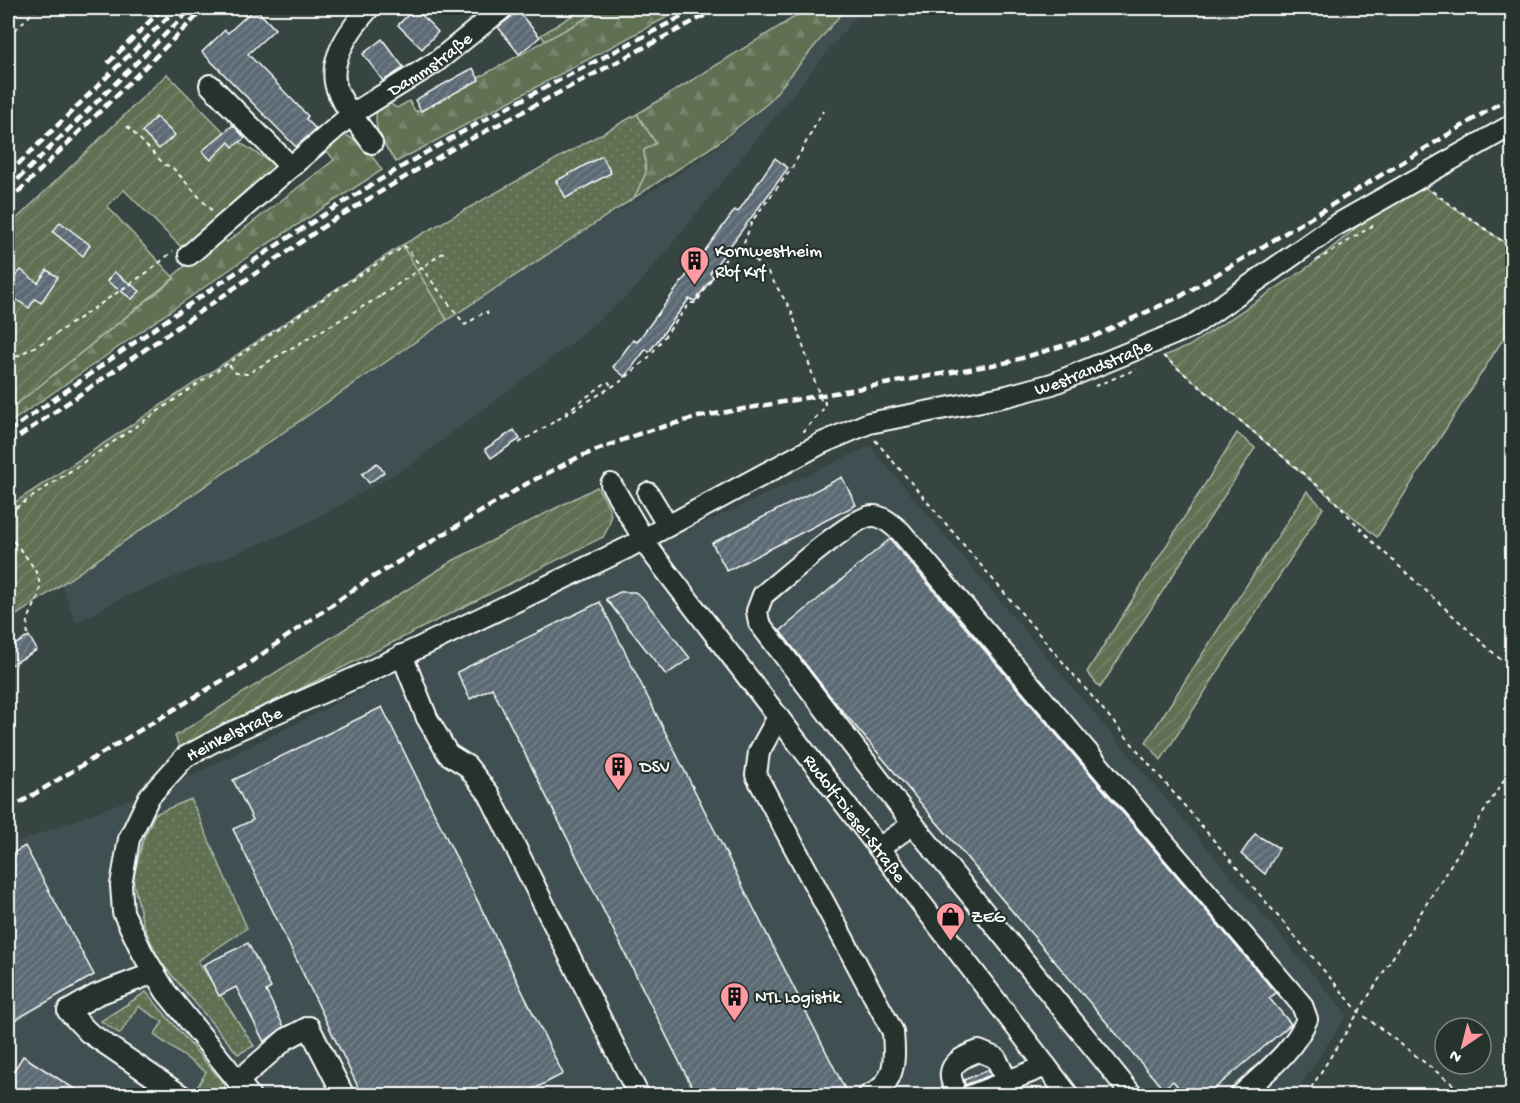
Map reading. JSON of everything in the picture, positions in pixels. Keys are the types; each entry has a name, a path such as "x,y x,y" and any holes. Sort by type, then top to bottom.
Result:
{"street":[{"path":"369,8 349,30 340,51 336,72 337,90 372,143"},
{"name":"Dammstraße","path":"181,253 225,224 352,114 435,62 502,8"},
{"path":"210,85 291,167"},
{"name":"Westrandstraße","path":"643,539 813,448 869,423 1007,396 1052,384 1191,327 1333,227 1512,125"},
{"name":"Rudolf-Diesel-Straße","path":"611,484 643,539 1069,1095"},
{"path":"648,493 668,525"},
{"path":"1133,1095 913,824 759,623 757,611 763,595 852,524 871,516 885,520 900,531 1302,1005 1306,1019 1301,1032 1290,1048 1240,1095"},
{"name":"Heinkelstraße","path":"244,1088 154,973 123,912 121,885 129,839 149,797 185,757 226,735 402,655 643,539"},
{"path":"402,655 427,718 448,754 467,766 489,794 639,1095"},
{"path":"778,717 759,752 755,768 772,806 894,1032 896,1062 882,1089 868,1095"},
{"path":"879,848 913,824"},
{"path":"154,973 96,995 68,1011 88,1032 182,1095"},
{"path":"244,1088 286,1039 309,1027 344,1095"},
{"path":"953,1084 950,1078 951,1069 957,1061 979,1051 996,1058 1007,1081"},
{"path":"970,1095 1046,1066"}],"path":[{"path":"8,36 38,8"},
{"path":"742,249 752,221 792,168 823,111"},
{"path":"127,126 165,165 171,166 225,224"},
{"path":"1414,180 1512,248"},
{"path":"8,513 229,364 319,300 405,246 465,325 486,311 488,314"},
{"path":"519,444 612,387 649,357 690,303 696,303 733,248 742,249 767,271 791,310 822,403 825,402 825,407 804,431 807,431 813,448"},
{"path":"229,364 236,373 247,374 381,296 447,250"},
{"path":"8,361 47,340 152,269 181,253"},
{"path":"1156,343 1164,356 1330,496 1374,543 1512,670"},
{"path":"562,415 609,381 612,387"},
{"path":"873,438 1359,1012 1468,1095"},
{"path":"8,534 39,578 41,588 28,617 28,634"},
{"path":"1306,1095 1512,767"}],"shaded area":[{"path":"847,8 863,8 636,288 573,342 408,466 333,509 287,533 119,599 76,623 61,584 447,320 547,254 676,176 720,145 768,105"},
{"path":"870,446 1347,1015 1294,1095 1091,1095 1078,1080 1039,1096 8,1096 8,846 190,776 645,550"}],"green space":[{"path":"584,8 605,8 545,41 541,35"},
{"path":"605,8 684,8 396,162 377,129 378,105 385,101 397,108 409,101 416,112"},
{"path":"809,8 846,8 768,103 718,143 634,198 646,173 644,150 656,143 637,114"},
{"path":"167,74 226,134 277,166 184,250 124,190 107,206 174,278 8,411 8,227"},
{"path":"637,114 656,143 644,151 646,173 634,198 447,320 402,245"},
{"path":"346,135 365,146 382,170 252,254 8,424 8,411 174,279 173,276 221,236 227,242 334,160 325,148 339,136"},
{"path":"1414,180 1512,248 1512,325 1377,537 1164,356 1189,346 1311,265"},
{"path":"402,245 447,320 8,621 8,507"},
{"path":"1237,433 1255,448 1100,688 1087,672"},
{"path":"597,487 611,517 603,537 180,749 175,736 454,560"},
{"path":"1307,491 1323,508 1161,760 1146,742"},
{"path":"191,799 247,928 198,961 254,1046 238,1054 160,961 143,924 133,880 143,840 155,814"},
{"path":"146,992 225,1085 224,1095 203,1095 198,1086 206,1072 154,1035 163,1022 138,1006 120,1034 101,1021"}],"building":[{"path":"255,8 275,29 248,54 308,116 306,119 316,129 296,147 202,52 225,30 228,33"},
{"path":"415,8 438,32 422,49 398,25"},
{"path":"515,8 540,37 519,54 498,27 511,17"},
{"path":"382,39 404,68 383,81 363,54"},
{"path":"473,68 479,80 421,111 415,100"},
{"path":"156,117 175,135 159,149 142,132"},
{"path":"233,125 245,138 233,147 229,142 211,160 202,151"},
{"path":"602,156 611,173 566,198 556,181"},
{"path":"775,158 788,168 710,273 713,277 695,301 689,299 649,352 646,349 625,377 613,367 633,340 637,342 735,210 738,212"},
{"path":"60,222 90,245 83,256 53,232"},
{"path":"8,269 16,276 21,270 38,283 47,270 58,277 41,303 35,299 29,308 8,294"},
{"path":"114,272 140,291 132,299 107,281"},
{"path":"514,430 520,439 491,458 485,449"},
{"path":"377,463 384,472 369,483 362,474"},
{"path":"842,477 856,505 727,571 712,543"},
{"path":"890,539 1276,993 1269,998 1291,1024 1207,1095 1185,1095 1173,1081 1163,1089 834,701 780,631"},
{"path":"620,592 635,592 642,597 690,658 666,675 606,599"},
{"path":"600,602 848,1095 696,1095 492,688 470,699 457,672"},
{"path":"29,636 37,650 8,667 8,649"},
{"path":"382,707 563,1074 522,1095 362,1095 233,829 253,820 233,780"},
{"path":"1255,834 1279,848 1265,874 1241,854"},
{"path":"25,846 94,975 8,1024 8,856"},
{"path":"248,943 271,988 266,991 284,1027 264,1042 236,987 219,996 203,965"},
{"path":"23,1056 84,1095 8,1095 8,1080"},
{"path":"988,1070 991,1075 965,1085 964,1080"}],"railway":[{"path":"108,63 163,8"},
{"path":"8,174 177,8"},
{"path":"8,189 192,8"},
{"path":"8,202 205,8"},
{"path":"8,432 240,270 383,178 500,112 698,8"},
{"path":"8,444 330,222 452,149 719,8"},
{"path":"8,810 238,671 360,585 528,483 579,457 641,433 698,417 1009,362 1095,336 1181,296 1512,96"}],"place":[{"name":"Kornwestheim Rbf Krf","path":"694,286"},
{"name":"DSV","path":"619,792"},
{"name":"ZEG","path":"950,942"},
{"name":"NTL Logistik","path":"734,1022"}]}
